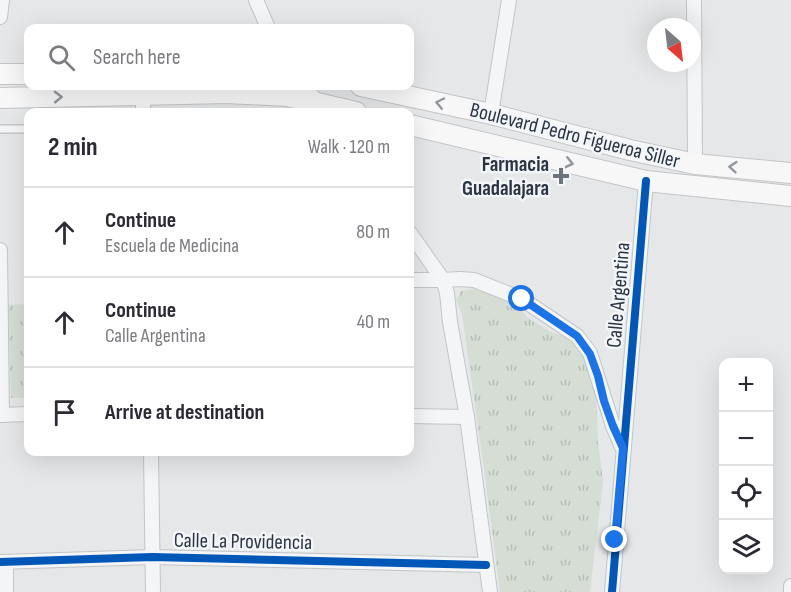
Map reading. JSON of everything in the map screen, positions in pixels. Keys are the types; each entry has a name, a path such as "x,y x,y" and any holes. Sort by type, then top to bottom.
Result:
{"main road":[{"path":"0,74 24,74"},
{"name":"Boulevard Pedro Figueroa Siller","path":"380,90 491,114 630,150 695,164 791,172"},
{"path":"0,98 143,104 228,93 263,94 287,96 322,108"},
{"name":"Boulevard Pedro Figueroa Siller","path":"414,126 646,181 791,196"}],"street":[{"path":"0,17 2,0"},
{"path":"256,0 266,24"},
{"path":"491,114 509,0"},
{"path":"694,0 695,164"},
{"path":"307,90 322,108"},
{"name":"Calle Argentina","path":"612,592 646,181"},
{"path":"414,239 443,280 447,292 490,592"},
{"path":"0,250 1,415 24,414"},
{"path":"414,280 474,280 522,299 577,336 590,354 610,418 623,448"},
{"path":"414,416 466,417"},
{"path":"151,456 153,592"},
{"name":"Calle La Providencia","path":"3,562 152,557 486,565"},
{"path":"3,562 6,592"},
{"path":"791,586 791,592"}],"lane":[{"path":"0,129 24,129"}],"green space":[{"path":"472,289 511,298 528,318 551,332 570,338 586,353 596,383 598,443 603,481 590,592 500,592 462,314 456,300 461,291"},
{"path":"24,304 24,398 11,398 8,305"}],"cycle path":[{"path":"612,592 646,181"},
{"path":"0,562 152,557 486,565"}],"place":[{"name":"Farmacia Guadalajara","path":"561,176"}],"route":[{"path":"522,299 577,336 590,354 604,401 623,448 615,540"}]}
